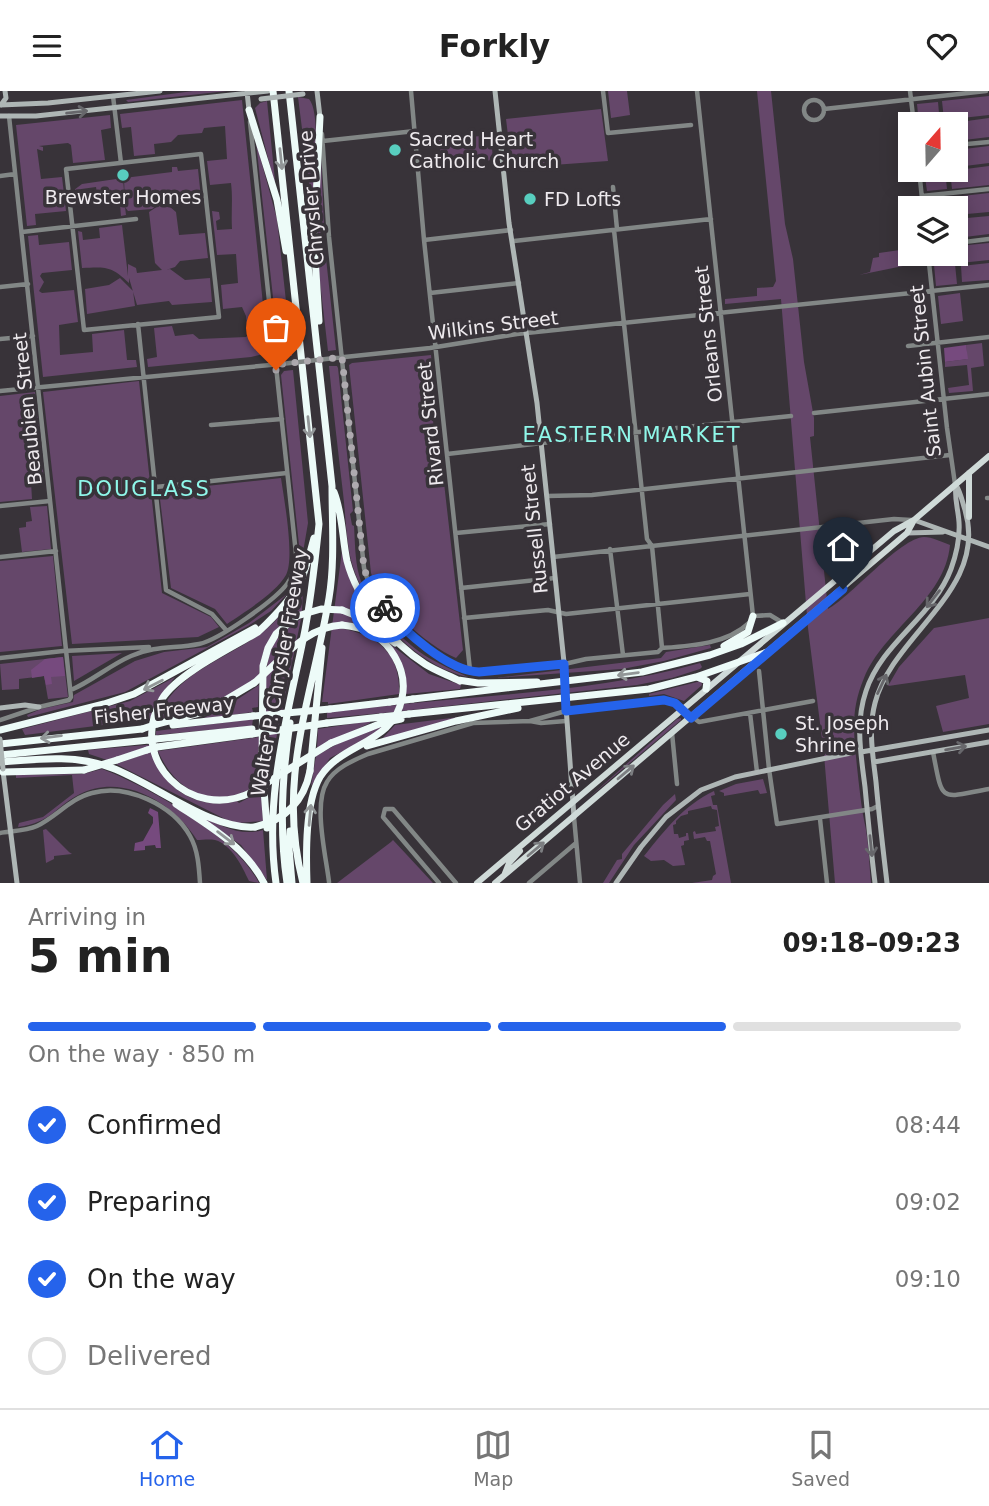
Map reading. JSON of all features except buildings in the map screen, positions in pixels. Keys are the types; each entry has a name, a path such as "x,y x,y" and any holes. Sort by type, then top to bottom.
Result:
{"highway":[{"name":"Walter P. Chrysler Freeway","path":"274,91 319,524 299,660 275,777 271,849 276,883"},
{"name":"Walter P. Chrysler Freeway","path":"289,91 332,486 331,568 326,613 302,719 293,795 296,847 305,883"},
{"path":"249,108 277,200 297,310"},
{"path":"317,342 319,313 314,240 320,117"},
{"path":"332,486 340,508 347,561 367,605 383,626 416,657 433,669 460,681"},
{"path":"319,524 300,581 275,614 258,632 172,687 160,702 153,723 152,742 155,754 168,778 178,787 201,799 213,801 240,798 331,743 381,720 634,692 696,677 770,651"},
{"path":"271,849 262,765 263,666 276,633 297,616 321,609 342,610 365,620 426,668 444,677 478,683 550,683"},
{"path":"2,769 57,759 81,760 111,768 228,825 255,827 271,823 289,811 304,791 310,771 326,613"},
{"path":"0,730 134,694 253,630 275,614"},
{"path":"674,665 744,635 750,628 753,616"},
{"name":"Fisher Freeway","path":"0,744 632,674 732,648 783,623"},
{"path":"157,726 207,711 254,683 309,635 328,627 342,625 365,630 386,644 398,662 403,683 401,704 392,723 377,737 329,765 319,779 314,792 305,883"},
{"path":"289,883 283,845 284,772 299,660"},
{"path":"696,677 707,680 706,689"},
{"path":"356,749 535,702"},
{"name":"Fisher Freeway","path":"0,755 381,720"},
{"path":"2,769 84,770 146,750 154,742"},
{"path":"149,786 237,848 248,858 264,883"},
{"path":"289,883 293,795"}],"main road":[{"name":"Gratiot Avenue","path":"477,883 783,623 894,531 914,520 989,456"},
{"path":"969,473 969,517"},
{"name":"Gratiot Avenue","path":"495,883 907,533 914,520"},
{"path":"504,875 517,854 574,803"}],"street":[{"path":"0,104 100,98 160,91"},
{"path":"249,108 268,91"},
{"name":"Chrysler Drive","path":"317,91 329,237 364,568 370,586 391,615 414,638 442,657 470,671"},
{"name":"Rivard Street","path":"411,91 424,240 470,671"},
{"name":"Russell Street","path":"495,91 510,230 514,241 527,333 547,496 565,672 566,721 580,883"},
{"path":"603,91 608,133 691,125"},
{"name":"Orleans Street","path":"697,91 753,616"},
{"path":"910,91 913,112"},
{"path":"824,109 986,91"},
{"path":"0,104 6,98 3,92"},
{"path":"0,658 66,651 203,643 243,621 280,591 293,573 296,558 278,364 247,92"},
{"path":"0,116 126,107 247,92 261,95 303,94 318,100"},
{"path":"124,95 123,103 126,107"},
{"path":"113,96 121,163"},
{"path":"100,98 104,103 102,109"},
{"path":"815,100 821,102 824,109 821,117 815,120 809,118 804,110 806,104 815,100"},
{"path":"0,104 9,116"},
{"path":"17,116 21,104"},
{"name":"Beaubien Street","path":"9,116 71,690 71,699 39,707"},
{"path":"323,141 415,131"},
{"path":"968,144 989,142"},
{"path":"201,154 219,317 84,330 66,169 121,163 201,154"},
{"path":"0,176 15,174"},
{"path":"920,182 922,196 989,189"},
{"path":"613,187 635,432 647,539 652,546 662,648"},
{"path":"22,232 136,219"},
{"path":"514,241 711,219"},
{"path":"424,240 510,230"},
{"path":"968,242 989,239"},
{"name":"Saint Aubin Street","path":"887,883 872,740 874,707 881,685 893,664 940,610 957,585 965,566 970,541 969,517 956,485 950,455 929,266"},
{"path":"430,293 520,283"},
{"path":"0,286 28,284"},
{"name":"Wilkins Street","path":"0,391 335,358 436,347 527,333 989,285"},
{"path":"138,324 166,590 212,614 226,630"},
{"path":"0,339 33,335"},
{"path":"908,346 989,337"},
{"path":"814,413 989,394"},
{"path":"447,454 791,416"},
{"path":"211,425 282,419"},
{"path":"547,496 592,495 950,455"},
{"path":"156,487 287,473"},
{"name":"Saint Aubin Street","path":"875,883 859,739 862,704 871,678 883,656 930,603 952,567 959,521 954,497 956,485"},
{"path":"0,506 50,501"},
{"path":"553,557 899,519 914,520 937,527 943,532"},
{"path":"456,533 550,524"},
{"path":"907,533 943,532 989,547"},
{"path":"610,549 623,655"},
{"path":"0,557 56,551"},
{"path":"461,588 555,578"},
{"path":"946,580 957,585"},
{"path":"464,618 548,610 566,614 750,594"},
{"path":"470,671 564,664 586,659 658,652 662,648 699,645 720,639 744,627 753,616 770,615 783,623"},
{"path":"71,690 131,656 160,646"},
{"path":"759,671 768,769 777,824 820,819 878,806"},
{"path":"329,882 321,795 327,781 338,770 368,754 474,723 530,720 566,709 664,700 671,701 699,722 813,701"},
{"path":"862,704 874,707"},
{"path":"0,708 25,705 39,707"},
{"path":"0,720 39,707"},
{"path":"750,713 757,772"},
{"path":"530,720 541,723 566,721"},
{"path":"616,883 655,829 681,803 713,784 768,769 989,730"},
{"path":"874,762 985,743 980,732"},
{"path":"672,733 677,784"},
{"path":"0,739 17,883"},
{"path":"859,739 872,740"},
{"path":"931,741 940,788 944,793 950,795 989,789"},
{"path":"887,749 884,754 888,759"},
{"path":"863,776 869,773 875,775"},
{"path":"0,834 35,827 82,797 110,790 130,793 152,802 173,816 190,835 197,853 200,883"},
{"path":"449,875 439,883 383,817 385,809 393,809 456,883"},
{"path":"820,819 827,883"},
{"path":"529,883 577,842"}],"shaded area":[{"path":"193,91 227,91 128,102 126,100"},
{"path":"608,91 627,91 630,115 611,118"},
{"path":"757,91 771,91 785,224 793,259 804,362 814,418 814,436 810,437 828,609 914,540 927,537 950,545 946,564 937,582 873,660 857,701 855,744 871,883 835,883 824,755 808,628 781,299 725,304 725,299 757,296 757,288 773,287 776,281"},
{"path":"989,96 989,115 968,117 968,112 943,112 942,101"},
{"path":"298,97 309,99 315,119 312,208"},
{"path":"242,100 268,353 148,367 147,359 157,357 154,328 172,326 175,336 193,334 199,339 248,335 242,307 223,309 221,285 238,283 236,254 217,255 212,211 219,212 217,230 232,229 231,183 210,185 207,161 227,159 225,126 204,128 202,133 178,135 171,142 154,144 155,154 134,156 131,127 122,128 120,114"},
{"path":"267,101 275,181 255,108"},
{"path":"938,102 939,112 918,112 917,104"},
{"path":"601,109 608,161 512,168 506,119"},
{"path":"110,115 111,128 101,130 105,160 73,163 71,145 68,143 39,146 43,147 43,151 37,149 41,179 62,177 66,211 35,214 36,225 27,226 16,125"},
{"path":"989,118 989,137 968,140 968,121"},
{"path":"491,135 493,160 442,165 439,140"},
{"path":"256,142 277,219 292,356 283,356 279,352"},
{"path":"989,146 989,163 968,166 968,149"},
{"path":"321,158 325,249 336,350 328,351 317,256"},
{"path":"989,166 989,185 952,189 951,182 968,182 968,169"},
{"path":"172,167 177,167 178,171 198,169 201,198 164,199 152,209 128,211 125,207 126,215 121,216 120,204 99,206 96,187 74,190 82,184 123,178 125,205 124,178 172,172"},
{"path":"926,182 946,182 947,189 927,191"},
{"path":"989,193 989,212 968,214 968,196 962,196"},
{"path":"164,202 176,212 179,235 205,233 208,258 180,261 175,267 166,270 170,269 185,280 210,278 212,302 172,305 169,301 137,305 129,278 129,283 108,269 82,268 78,231 82,232 83,240 100,238 99,228 122,225 128,276 128,264 136,268 137,273 162,270 155,263 149,212"},
{"path":"989,216 989,234 968,237 968,218"},
{"path":"38,235 39,245 69,242 72,270 42,273 40,276 44,282 39,291 42,293 74,290 78,322 59,325 60,355 93,352 92,334 124,330 127,360 136,360 137,367 43,377 28,236"},
{"path":"989,243 989,260 968,262 968,245"},
{"path":"898,250 898,266 903,266 859,275 870,272 873,258 879,257 879,253"},
{"path":"989,263 989,280 962,282 961,266"},
{"path":"934,266 955,266 957,284 936,286"},
{"path":"120,278 133,291 135,306 87,314 85,289 109,285"},
{"path":"960,293 963,321 941,324 938,296"},
{"path":"982,343 984,366 971,368 973,391 949,393 948,388 969,385 967,365 945,367 945,362 967,359 966,345"},
{"path":"966,345 968,359 945,362 944,348"},
{"path":"431,355 433,381 429,382 434,430 438,430 463,650 456,658 418,634 394,610 384,598 371,573 349,365"},
{"path":"329,366 338,368 353,511 350,514 363,586 388,622 419,652 468,677 431,662 414,650 383,620 360,585 353,567 348,540"},
{"path":"293,370 308,523 301,564 281,375 284,371"},
{"path":"139,381 162,593 211,617 219,627 198,637 72,644 43,392"},
{"path":"35,392 44,480 31,482 32,499 0,502 0,396"},
{"path":"281,478 289,542 286,575 267,596 227,624 215,609 171,588 159,491"},
{"path":"47,506 51,549 22,552 19,528 26,527 26,522 32,521 30,507"},
{"path":"342,551 354,589 372,618 346,608 373,629 349,622 340,628 365,635 384,648 396,667 399,694 328,704 322,702"},
{"path":"53,556 62,646 0,652 0,561"},
{"path":"303,586 302,611 284,622 271,637 263,654 259,675 212,704 158,719 175,690 202,669 267,629"},
{"path":"287,594 271,611 248,626 125,692 28,717 27,715 73,702 74,695 135,661 164,652 207,647 249,623"},
{"path":"989,618 989,724 943,732 936,706 969,698 965,675 888,686 899,667 934,628"},
{"path":"301,619 266,780 264,713 268,662 279,636"},
{"path":"390,644 429,674 461,685 460,689 406,694 405,671"},
{"path":"710,645 711,648 664,661 622,669 495,678 661,658 666,652"},
{"path":"122,653 74,681 72,656"},
{"path":"63,657 68,697 48,699 44,676 19,679 19,689 2,690 0,664"},
{"path":"63,657 65,676 51,677 52,684 46,685 44,676 32,678 31,670 45,659"},
{"path":"700,663 700,669 637,685 402,711 404,704 591,685"},
{"path":"175,677 158,699 150,719 25,735 22,729 130,701"},
{"path":"701,681 702,685 684,701 664,694 649,696 649,694"},
{"path":"259,685 258,707 252,708 253,712 202,719 232,703"},
{"path":"397,705 394,712 327,718 327,712"},
{"path":"459,717 381,740 395,725"},
{"path":"253,719 252,726 156,735 156,731"},
{"path":"677,719 681,720 586,800"},
{"path":"370,723 317,748 318,729"},
{"path":"384,726 368,738 330,758 311,786 316,756 346,739"},
{"path":"259,737 261,782 230,796 201,795 188,788 176,779 158,751"},
{"path":"157,744 107,760 89,754 88,750"},
{"path":"151,752 164,777 184,794 196,800 239,803 261,791 263,821 238,823 227,820 116,764"},
{"path":"102,769 144,788 190,815 232,848 259,883 249,881 236,857 226,846 215,840 197,840 187,826 161,803 130,789 96,788 71,799 39,822 18,827 19,823 43,817 74,793 72,775 16,778 16,775 83,774"},
{"path":"763,779 767,793 760,794 758,790 724,796 724,793 719,791 736,784"},
{"path":"714,791 715,795 711,796 713,805 717,805 731,883 692,883 712,880 716,874 710,841 705,837 694,839 693,832 696,834 716,831 715,827 719,826 717,810 711,806 688,811 688,814 681,816 673,825 674,834 678,834 679,838 688,833 689,840 684,841 681,846 685,865 673,866 664,860 651,861 644,856 684,811"},
{"path":"675,794 676,800 634,845 609,883 603,883 617,860 622,859 622,854"},
{"path":"150,808 158,812 161,848 156,848 155,845 145,846 145,850 134,851 135,843 143,841 153,823 153,817 148,813"},
{"path":"201,817 238,831 263,830 267,880 241,845"},
{"path":"46,829 72,854 54,856 54,859 46,863 43,830"},
{"path":"393,840 433,883 337,883 391,842"}],"way so far":[{"path":"276,370 275,365 342,357 364,568 370,586 385,608"}],"place":[{"name":"Sacred Heart Catholic Church","path":"395,150"},
{"name":"Brewster Homes","path":"123,175"},
{"name":"FD Lofts","path":"530,199"},
{"name":"St. Joseph Shrine","path":"781,734"}],"district":[{"name":"EASTERN MARKET","path":"632,435"},
{"name":"DOUGLASS","path":"144,489"}],"route":[{"path":"385,608 414,638 442,657 470,671 564,664 566,711 668,700 691,718 843,589"}]}
